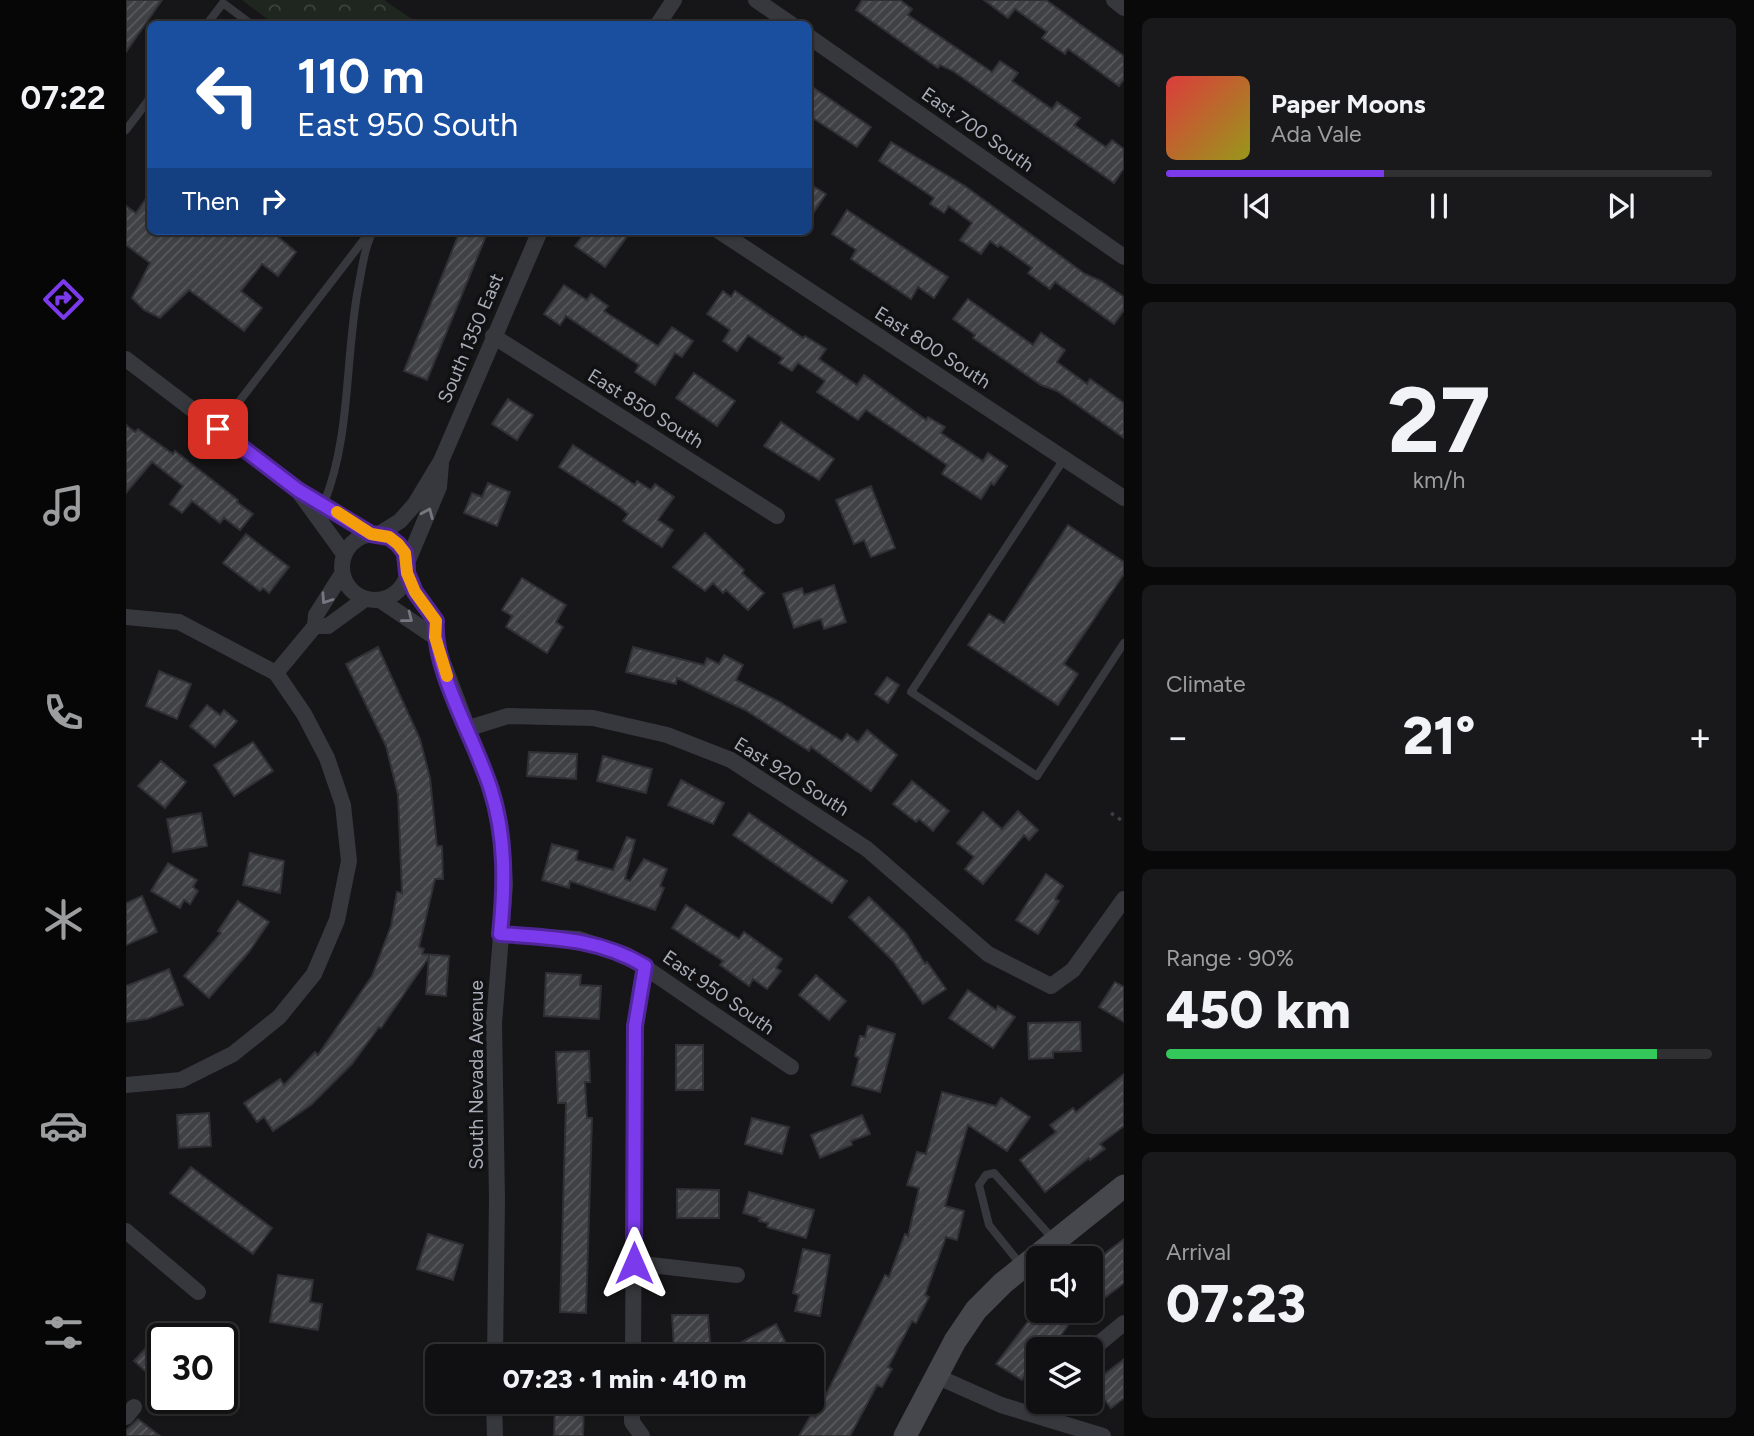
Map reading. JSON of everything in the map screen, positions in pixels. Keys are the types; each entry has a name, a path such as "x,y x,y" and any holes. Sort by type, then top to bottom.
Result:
{"street":[{"path":"660,21 674,0"},
{"path":"756,0 787,21"},
{"path":"1114,0 1124,8"},
{"name":"East 700 South","path":"812,39 1124,257"},
{"name":"South 1350 East","path":"375,534 400,521 415,505 441,461 538,235"},
{"name":"East 800 South","path":"725,235 1124,498"},
{"name":"East 850 South","path":"494,336 776,516"},
{"path":"126,359 298,490 375,534 398,544 407,568 398,591 373,599 328,626 315,626"},
{"name":"South 1350 East","path":"407,568 439,487 441,461"},
{"path":"298,490 344,554"},
{"path":"276,673 315,626 316,615 342,574 344,554 355,540 375,534"},
{"name":"South Nevada Avenue","path":"407,568 415,592 436,621 435,637 491,789 500,831 505,885 494,1023 497,1199 495,1344"},
{"path":"342,574 350,589 373,599 435,637"},
{"path":"126,617 178,622 276,673 304,714 327,758 342,805 349,861 337,920 314,974 279,1017 233,1054 181,1080 126,1084"},
{"name":"East 920 South","path":"467,729 508,716 593,718 667,734 731,760 867,849 988,954 1051,986 1073,970 1118,923"},
{"path":"1118,923 1124,899"},
{"name":"East 950 South","path":"500,934 579,939 602,945 645,966 791,1067"},
{"path":"633,1344 635,1026 645,966"},
{"path":"905,1436 936,1376 976,1310 1023,1267 1124,1186"},
{"path":"126,1231 198,1292"},
{"path":"634,1263 737,1275"},
{"path":"1103,1341 1124,1324"},
{"path":"936,1376 981,1398 1103,1436"},
{"path":"494,1414 495,1436"},
{"path":"632,1414 632,1422 642,1436"},
{"path":"1050,1420 1052,1414"}],"lane":[{"path":"209,21 223,3 247,21"},
{"path":"126,130 147,102"},
{"path":"218,429 341,266 368,235"},
{"path":"324,503 338,458 354,312 371,235"},
{"path":"1064,459 911,692 1037,776 1124,643"},
{"path":"1023,1267 989,1225 979,1185 986,1175 994,1173 1005,1183 1055,1241"}],"path":[{"path":"1111,813 1124,822"}],"green space":[{"path":"242,0 384,0 415,21 270,21"}],"building":[{"path":"126,0 162,0 147,21 126,52"},
{"path":"862,0 900,0 912,9 908,15 992,72 1000,61 1018,73 1012,81 1052,109 1057,102 1080,118 1074,125 1106,147 1112,140 1124,149 1124,168 1114,183 953,71 940,65 938,68 856,10"},
{"path":"984,0 1046,0 1124,56 1124,79 1119,86 1068,49 1065,54 1042,38 1047,32 1015,9 1008,18"},
{"path":"812,87 871,127 857,147 812,118"},
{"path":"891,142 965,186 1085,274 1124,297 1124,310 1114,324 1055,282 1050,289 1028,273 1032,268 1000,245 998,247 990,241 981,254 960,240 972,223 949,206 944,213 930,204 934,198 879,161"},
{"path":"812,185 826,194 812,215"},
{"path":"147,197 147,235 276,235 296,252 278,276 262,264 241,291 262,308 244,331 189,290 160,318 144,310 132,298 150,263 126,245 126,206 136,213"},
{"path":"847,210 948,277 934,298 918,287 911,299 851,259 856,250 832,234"},
{"path":"458,235 486,235 427,380 404,371"},
{"path":"583,235 628,235 605,267 575,246"},
{"path":"564,285 587,300 591,294 608,306 604,311 658,346 672,327 693,341 682,357 675,353 655,385 635,372 639,365 566,316 560,325 544,314"},
{"path":"723,291 731,297 735,291 803,338 805,336 826,349 819,359 857,385 864,375 926,420 928,417 945,427 941,433 983,461 988,453 1007,466 981,499 942,474 947,465 866,410 858,420 817,392 825,381 798,363 792,371 779,363 783,358 748,335 737,351 723,341 730,330 707,314"},
{"path":"968,299 1033,345 1041,333 1065,350 1057,362 1087,384 1090,379 1124,403 1124,438 1057,391 1041,385 973,338 975,335 953,319"},
{"path":"694,373 735,401 717,426 676,398"},
{"path":"508,399 533,415 517,440 492,424"},
{"path":"781,422 834,459 819,480 764,446"},
{"path":"126,425 135,432 138,429 173,454 175,451 253,514 240,530 224,518 220,523 192,501 182,513 170,504 183,486 152,462 126,493"},
{"path":"573,445 635,485 637,481 651,490 655,484 674,497 658,520 673,530 662,547 623,521 628,514 620,507 559,467"},
{"path":"488,483 510,492 497,526 464,513 472,493 482,497"},
{"path":"871,486 895,548 871,557 864,540 854,544 836,500"},
{"path":"1068,525 1124,562 1124,574 1064,664 1078,674 1058,705 968,645 989,614 1004,623"},
{"path":"705,533 764,593 748,610 726,590 723,593 713,583 705,591 673,567"},
{"path":"246,534 289,567 269,593 263,588 260,591 223,563"},
{"path":"522,578 566,605 556,622 563,627 547,653 506,627 512,616 502,610"},
{"path":"834,585 846,622 824,629 821,619 794,628 783,594 802,588 804,595"},
{"path":"378,647 420,739 430,778 437,846 442,846 443,879 435,879 419,947 424,949 422,954 449,956 446,996 426,994 429,957 381,1028 379,1027 352,1064 311,1105 273,1131 264,1117 257,1122 244,1103 280,1079 284,1085 315,1052 318,1055 372,976 391,926 397,892 402,893 398,795 386,746 346,664"},
{"path":"633,647 704,665 707,658 719,664 724,655 743,665 736,680 780,702 842,741 847,734 858,742 867,730 897,755 871,791 811,747 809,751 745,710 677,678 676,684 626,672"},
{"path":"159,671 191,684 177,719 146,706"},
{"path":"887,677 899,685 888,703 875,694"},
{"path":"207,705 220,715 224,710 237,721 215,747 190,726"},
{"path":"253,742 273,771 234,796 214,765"},
{"path":"529,752 577,754 576,779 527,776"},
{"path":"603,756 652,769 646,793 597,781"},
{"path":"161,761 186,782 165,808 138,786"},
{"path":"681,780 724,803 713,824 668,805"},
{"path":"912,781 949,811 933,831 919,819 916,822 893,804"},
{"path":"1018,811 1038,830 1029,840 1024,835 983,884 965,869 974,857 957,843 983,812 1002,829"},
{"path":"201,813 207,846 173,852 167,819"},
{"path":"749,813 847,881 832,903 733,835"},
{"path":"627,837 635,840 625,879 630,881 644,859 667,869 660,886 664,888 655,910 570,881 569,888 542,880 552,844 578,851 576,860 613,870"},
{"path":"250,853 284,861 280,893 243,885"},
{"path":"168,863 197,880 193,887 198,891 190,904 184,900 180,908 151,891"},
{"path":"1046,874 1063,886 1055,899 1059,901 1038,934 1016,920"},
{"path":"142,896 157,932 126,945 126,903"},
{"path":"869,897 906,933 925,964 927,962 946,989 923,1004 893,961 849,917"},
{"path":"238,901 269,922 249,952 209,998 184,976 221,933 218,931"},
{"path":"686,905 739,939 744,932 782,959 776,968 781,971 767,989 753,979 749,986 720,965 723,961 672,928"},
{"path":"169,969 183,1005 147,1019 126,1022 126,986"},
{"path":"546,973 581,975 580,985 601,986 599,1019 544,1016"},
{"path":"816,975 846,1001 829,1020 799,995"},
{"path":"1115,982 1124,987 1124,1022 1099,1007"},
{"path":"968,990 996,1010 998,1006 1015,1017 993,1048 949,1018"},
{"path":"1080,1022 1081,1051 1053,1052 1053,1058 1029,1059 1028,1023"},
{"path":"868,1026 895,1034 880,1092 852,1085 859,1058 855,1056 860,1036 865,1037"},
{"path":"676,1045 703,1045 703,1090 676,1090"},
{"path":"589,1051 590,1082 585,1082 587,1118 592,1118 586,1313 560,1312 566,1103 558,1103 556,1052"},
{"path":"1124,1074 1124,1126 1100,1144 1105,1149 1045,1192 1020,1160 1056,1132 1050,1125 1073,1108 1076,1112"},
{"path":"942,1092 996,1106 1001,1098 1030,1117 1007,1151 968,1125 945,1206 964,1211 957,1240 946,1237 925,1295 929,1297 916,1323 912,1321 888,1367 892,1369 882,1387 877,1385 850,1436 799,1436 811,1415 815,1417 816,1414 824,1414 824,1399 885,1275 889,1277 905,1234 908,1236 919,1188 907,1185 917,1152 926,1154"},
{"path":"209,1113 211,1146 179,1148 177,1115"},
{"path":"862,1115 870,1134 851,1141 852,1145 820,1158 811,1135"},
{"path":"752,1118 789,1127 782,1154 745,1144"},
{"path":"191,1167 272,1228 253,1254 170,1193"},
{"path":"677,1189 719,1190 719,1218 677,1218"},
{"path":"749,1192 814,1210 806,1238 767,1227 768,1223 759,1221 760,1218 743,1213"},
{"path":"428,1234 463,1245 453,1280 417,1269"},
{"path":"1124,1239 1124,1283 1103,1299 1103,1255"},
{"path":"803,1249 830,1255 820,1316 795,1311 799,1295 793,1293"},
{"path":"278,1275 313,1280 310,1302 322,1304 318,1330 270,1322"},
{"path":"672,1315 708,1315 710,1344 674,1344"},
{"path":"1027,1323 1070,1323 1060,1337 1026,1337 1026,1374 1022,1380 996,1364"},
{"path":"776,1324 786,1344 738,1344"},
{"path":"147,1347 147,1373 134,1361"},
{"path":"1124,1359 1124,1398 1111,1408 1103,1398 1103,1375"},
{"path":"555,1414 584,1414 583,1436 554,1436"},
{"path":"138,1419 160,1436 126,1436 126,1430"}],"slow traffic":[{"path":"337,512 371,534 389,537 405,553 407,573 415,592 436,621 435,637 447,676"}],"route":[{"path":"218,429 298,490 324,503 371,534 389,537 405,553 407,573 415,592 436,621 435,637 442,660 491,789 500,831 505,885 500,934 579,939 627,955 645,966 635,1026 634,1263"}]}
